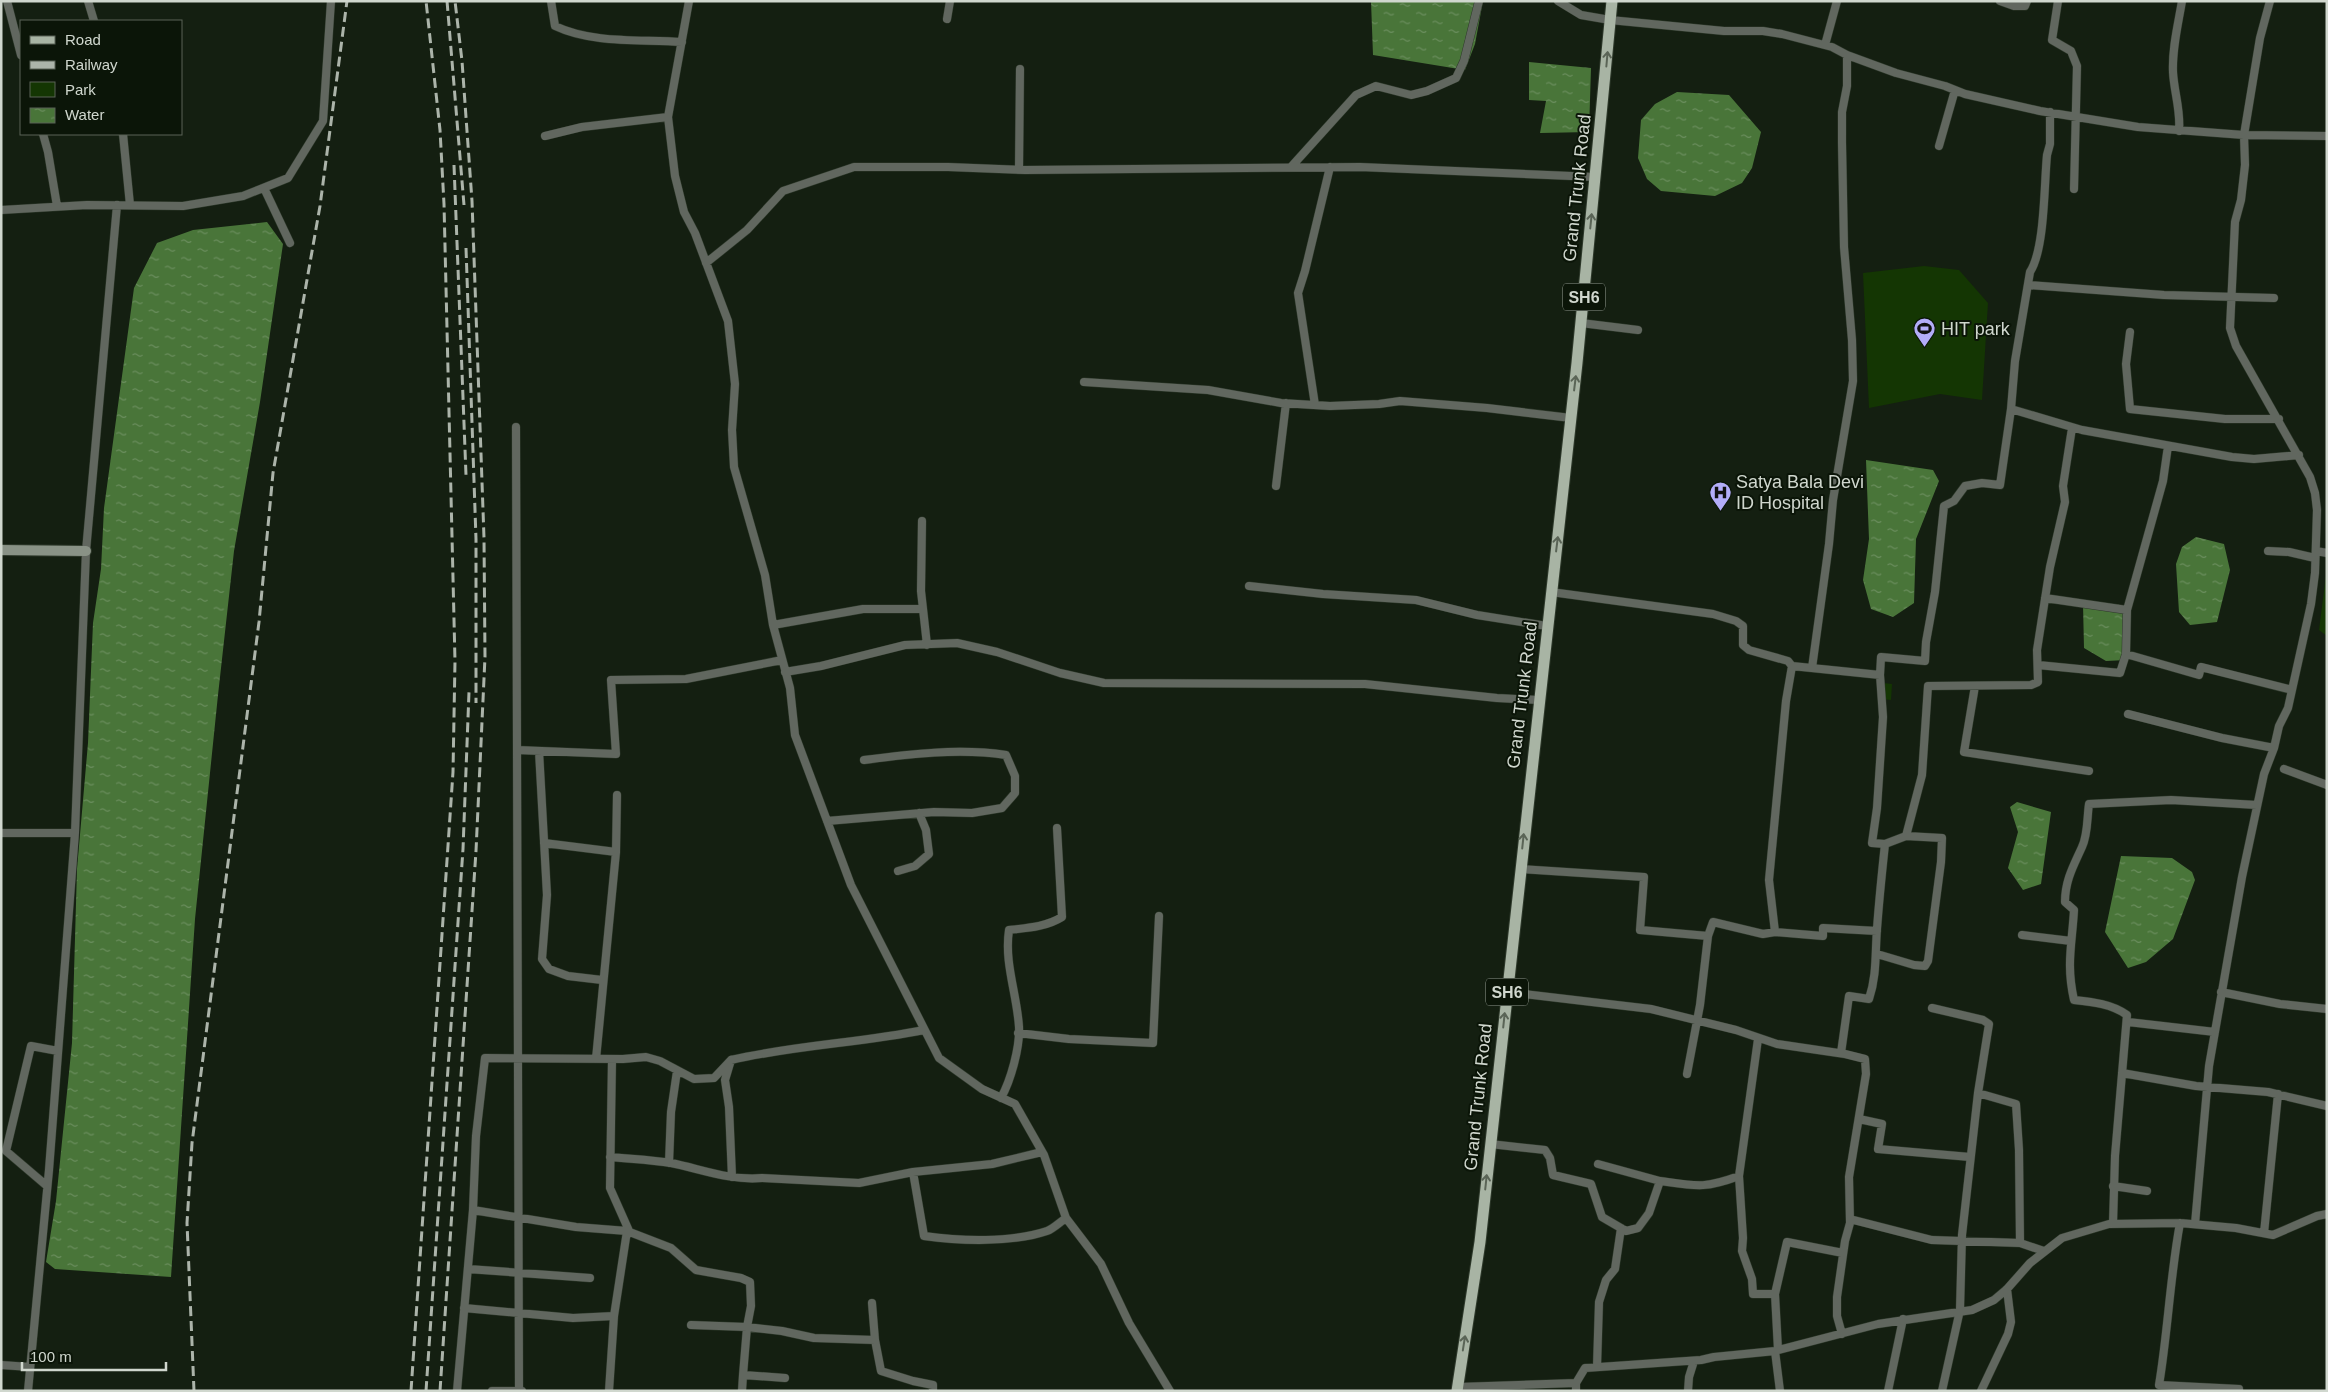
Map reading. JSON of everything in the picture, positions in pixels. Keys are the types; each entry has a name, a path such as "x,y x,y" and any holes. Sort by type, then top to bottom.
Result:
{"main road":[{"name":"Grand Trunk Road","path":"1458,1389 1480,1242 1571,418 1612,1"}],"street":[{"path":"7,1 20,51"},
{"path":"88,1 94,20"},
{"path":"1,210 57,206 183,206 243,196 288,178 323,121 331,1"},
{"path":"551,1 556,26 570,33 604,38 682,42"},
{"path":"689,1 668,117 675,176 684,212 695,233 728,321 735,384 732,430 734,467 765,575 773,625 790,688 796,735 851,885 939,1058 982,1089 1015,1104 1042,1152 1066,1218 1101,1264 1129,1323 1170,1391"},
{"path":"947,19 950,1"},
{"path":"1291,167 1356,95 1376,86 1411,95 1427,91 1456,78 1464,61 1480,1"},
{"path":"1558,1 1581,15 1610,20 1724,32 1764,31 1825,45 1847,55 1965,94 2077,117 2138,127 2179,131 2244,135 2327,136"},
{"path":"1825,45 1837,1"},
{"path":"2000,1 2009,6 2021,7 2025,6 2027,1"},
{"path":"2058,1 2052,40 2070,51 2077,66 2074,189"},
{"path":"2179,131 2180,121 2173,61 2182,1"},
{"path":"2195,1224 2207,1087 2221,992 2264,774 2274,748 2279,726 2288,708 2309,618 2315,555 2316,493 2299,456 2232,340 2230,328 2235,222 2241,200 2245,165 2244,135 2260,38 2270,1"},
{"path":"1812,668 1833,500 1853,382 1850,361 1852,340 1844,247 1842,143 1842,112 1847,86 1847,55"},
{"path":"1019,170 1020,69"},
{"path":"1939,146 1955,90"},
{"path":"1877,954 1914,965 1925,966 1928,961 1941,862 1942,838 1906,836 1885,844 1872,844 1877,808 1882,717 1880,657 1925,661 1926,642 1935,592 1944,506 1954,501 1965,486 1982,483 2000,485 2011,409 2014,361 2030,272 2036,264 2039,243 2044,176 2050,144 2050,112"},
{"path":"545,136 582,127 668,117"},
{"path":"43,135 57,206"},
{"path":"123,135 130,205"},
{"path":"706,263 747,230 783,191 854,167 948,167 1019,170 1330,167 1595,177"},
{"path":"1314,405 1298,293 1330,167"},
{"path":"264,188 290,242"},
{"path":"28,1391 47,1186 75,833 86,551 117,205"},
{"path":"2028,285 2164,296 2274,298"},
{"path":"1581,323 1638,330"},
{"path":"2130,332 2126,364 2130,409 2225,419 2278,419"},
{"path":"1084,382 1208,390 1286,403 1314,405 1379,404 1400,401 1487,408 1571,418"},
{"path":"1276,486 1286,403"},
{"path":"2011,409 2072,428 2168,446 2254,459 2299,456"},
{"path":"516,427 519,1391"},
{"path":"1906,836 1922,775 1928,686 2036,683 2039,676 2037,650 2050,567 2066,502 2063,486 2072,428"},
{"path":"2038,665 2120,673 2126,654 2127,610 2162,481 2168,446"},
{"path":"922,521 922,609 927,645"},
{"path":"1,550 86,551"},
{"path":"2268,551 2315,555 2327,553"},
{"path":"1249,586 1323,594 1416,600 1477,615 1547,626"},
{"path":"1551,592 1713,614 1736,621 1743,626 1743,645 1748,650 1788,661 1792,666 1776,797 1769,880 1775,932"},
{"path":"2045,598 2127,610"},
{"path":"773,625 863,609 922,609"},
{"path":"785,672 821,666 905,646 965,645 997,652 1060,673 1104,683 1365,684 1496,698 1539,700"},
{"path":"2126,654 2199,675 2201,667 2292,690"},
{"path":"517,750 616,754 611,680 686,679 782,660"},
{"path":"1792,666 1880,675"},
{"path":"1975,686 1964,752 2089,771"},
{"path":"2128,714 2222,738 2274,748"},
{"path":"539,751 547,895 542,959 549,969 568,976 602,980"},
{"path":"827,822 919,813 972,813 1002,808 1015,793 1015,776 1006,755 983,752 929,754 864,760"},
{"path":"2284,769 2327,785"},
{"path":"596,1059 602,980 616,852 617,795"},
{"path":"2113,1224 2113,1186 2128,1022 2127,1015 2120,1010 2096,1003 2074,1000 2069,974 2074,910 2065,902 2065,891 2072,866 2083,846 2089,804 2171,800 2257,805"},
{"path":"898,871 915,866 928,854 926,830 919,813"},
{"path":"1001,1098 1009,1084 1018,1033 1009,958 1008,930 1030,928 1055,921 1062,917 1057,828"},
{"path":"1,832 75,833"},
{"path":"544,843 616,852"},
{"path":"1841,1053 1849,996 1868,999 1874,979 1885,844"},
{"path":"1520,869 1644,877 1640,930 1708,936"},
{"path":"1018,1033 1069,1039 1153,1043 1159,916"},
{"path":"1687,1074 1697,1021 1708,936 1713,922 1763,934 1775,932 1823,936 1824,928 1877,931"},
{"path":"2022,935 2071,942"},
{"path":"1507,992 1651,1009 1736,1030 1777,1044 1841,1053 1865,1059 1866,1074 1849,1177 1850,1219 1843,1253 1837,1316 1842,1334"},
{"path":"2221,992 2280,1004 2327,1009"},
{"path":"1932,1008 1983,1020 1989,1024 1970,1157 1962,1240 1960,1310 1942,1391"},
{"path":"2128,1022 2215,1032"},
{"path":"457,1391 473,1210 476,1136 485,1058 612,1060 646,1057 660,1061 677,1072 694,1079 714,1078 731,1060 755,1055 872,1040 924,1030"},
{"path":"1758,1039 1740,1176 1744,1238 1742,1251 1752,1279 1753,1294 1776,1294"},
{"path":"47,1186 3,1150 31,1046 58,1051"},
{"path":"609,1391 614,1316 628,1232 610,1188 612,1060"},
{"path":"731,1060 725,1080 729,1107 732,1177"},
{"path":"669,1163 671,1112 677,1072"},
{"path":"2122,1073 2207,1087 2278,1094 2327,1106"},
{"path":"1978,1093 2016,1104 2019,1150 2020,1243"},
{"path":"2264,1233 2278,1094"},
{"path":"1858,1119 1882,1124 1878,1149 1970,1157"},
{"path":"1490,1144 1545,1150 1550,1158 1553,1175 1591,1184 1602,1217 1626,1231 1638,1228 1649,1213 1660,1181"},
{"path":"610,1157 669,1163 732,1177 860,1183 913,1172 992,1164 1042,1152"},
{"path":"1598,1164 1660,1181 1695,1187 1716,1185 1740,1176"},
{"path":"913,1172 924,1236 945,1239 1019,1236 1048,1230 1066,1218"},
{"path":"2113,1186 2147,1191"},
{"path":"473,1210 576,1227 628,1232 671,1248 696,1270 741,1278 750,1282 751,1306 747,1328 742,1391"},
{"path":"1458,1389 1576,1387 1585,1368 1694,1361 1776,1350 1902,1319 1960,1310 1972,1310 1994,1300 2044,1251 2062,1238 2113,1224 2195,1224 2273,1235 2317,1216 2327,1214"},
{"path":"1850,1219 1932,1240 2020,1243 2044,1251"},
{"path":"2159,1385 2166,1339 2172,1272 2180,1223"},
{"path":"1598,1367 1599,1302 1606,1280 1615,1269 1621,1228"},
{"path":"1780,1391 1776,1350 1776,1294 1787,1242 1843,1253"},
{"path":"468,1270 590,1278"},
{"path":"1982,1391 2008,1334 2011,1322 2007,1289"},
{"path":"872,1303 880,1371 913,1382 933,1385 933,1391"},
{"path":"464,1308 573,1318 614,1316"},
{"path":"1888,1391 1902,1319"},
{"path":"690,1325 774,1330 824,1339 875,1340"},
{"path":"1688,1391 1689,1377 1694,1361"},
{"path":"1,1365 30,1367"},
{"path":"743,1375 786,1378"},
{"path":"2151,1391 2159,1385 2239,1389 2239,1391"},
{"path":"492,1391 524,1391"}],"green space":[{"name":"HIT park","path":"1924,266 1959,270 1988,303 1982,400 1940,394 1869,408 1863,273"},
{"path":"2327,567 2327,636 2319,630"},
{"path":"1883,683 1892,684 1891,700 1882,699"}],"water":[{"path":"1371,1 1483,1 1475,44 1465,70 1373,55"},
{"path":"1529,62 1591,68 1589,132 1540,133 1546,101 1529,100"},
{"path":"1677,92 1729,95 1761,132 1752,168 1742,183 1715,196 1661,191 1647,179 1638,158 1641,120 1655,104"},
{"path":"267,222 283,244 260,402 234,551 218,695 195,919 171,1277 55,1269 46,1262 56,1201 72,1043 77,869 88,743 93,623 101,569 104,508 134,288 157,243 193,230"},
{"path":"1866,460 1933,470 1939,481 1916,539 1914,603 1893,617 1871,609 1863,580 1869,539"},
{"path":"2196,537 2224,544 2230,570 2217,622 2190,625 2179,612 2176,564 2182,547"},
{"path":"2083,604 2118,604 2131,616 2126,660 2106,661 2084,648"},
{"path":"2017,802 2051,812 2041,884 2023,890 2008,868 2018,832 2010,807"},
{"path":"2121,856 2172,858 2192,872 2195,880 2173,939 2146,962 2128,968 2105,932"}],"railway":[{"path":"194,1391 187,1223 192,1143 259,622 273,473 320,206 347,1"},
{"path":"411,1391 453,772 455,661 444,204 440,130 426,1"},
{"path":"447,1 464,205"},
{"path":"440,1391 476,851 485,657 484,538 472,201 462,61 455,1"},
{"path":"454,165 466,475"},
{"path":"466,248 476,539 476,703"},
{"path":"426,1391 463,849 469,692"}],"place":[{"name":"HIT park","path":"1925,348"},
{"name":"Satya Bala Devi ID Hospital","path":"1720,511"}]}
